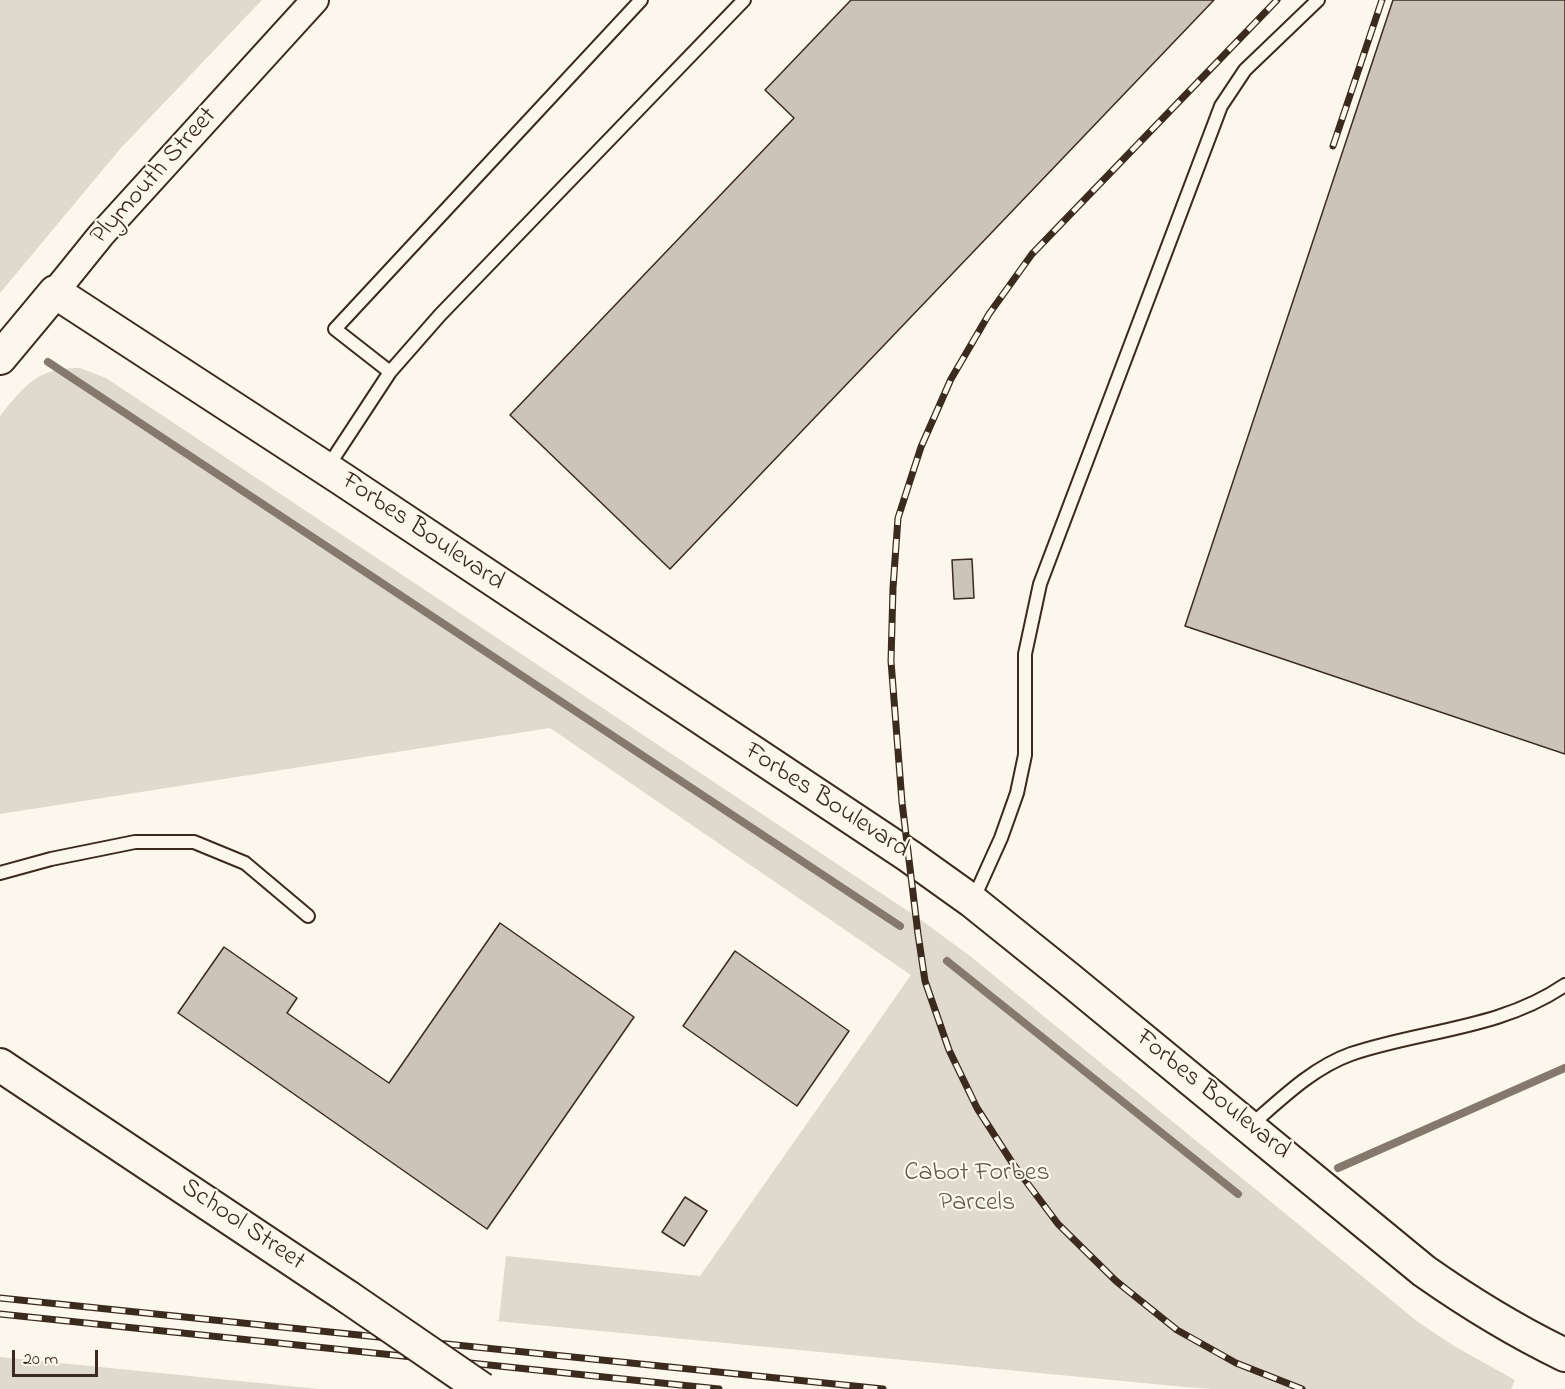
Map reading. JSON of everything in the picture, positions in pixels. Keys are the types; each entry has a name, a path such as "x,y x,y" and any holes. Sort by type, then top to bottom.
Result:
{"street":[{"name":"Plymouth Street","path":"0,358 101,235 315,0"},
{"name":"Forbes Boulevard","path":"55,292 909,856 972,902 1433,1277 1520,1334 1565,1354"},
{"name":"School Street","path":"0,1065 482,1389"}],"lane":[{"path":"390,372 335,329 641,0"},
{"path":"326,469 390,372 449,307 744,0"},
{"path":"972,902 1001,838 1017,793 1025,755 1025,654 1040,584 1221,106 1245,70 1318,0"},
{"path":"0,873 135,842 194,842 245,863 308,916"},
{"path":"1249,1126 1309,1076 1350,1055 1502,1016 1545,999 1565,985"}],"green space":[{"path":"0,0 262,0 120,149 0,293"},
{"name":"Cabot Forbes Parcels","path":"80,368 106,378 917,917 970,956 1418,1322 1454,1346 1515,1380 1511,1389 1212,1389 496,1321 499,1320 506,1256 700,1276 911,975 550,728 0,814 0,416 33,380 53,371"},
{"path":"0,1357 319,1389 0,1389"}],"building":[{"path":"851,0 1214,0 670,569 510,415 794,118 765,90"},
{"path":"1393,0 1565,0 1565,754 1185,626"},
{"path":"972,559 974,598 954,599 952,560"},
{"path":"500,923 634,1017 487,1229 178,1013 224,947 297,998 287,1013 389,1083"},
{"path":"735,951 849,1031 797,1106 683,1026"},
{"path":"685,1197 707,1211 684,1246 662,1232"}],"waterway":[{"path":"48,362 900,926"},
{"path":"947,961 1238,1194"},
{"path":"1338,1168 1565,1068"}],"railway":[{"path":"1277,0 1032,254 989,314 951,379 921,447 898,518 891,661 902,802 925,981 949,1050 977,1108 1013,1164 1058,1224 1116,1281 1177,1330 1236,1363 1302,1389"},
{"path":"1333,146 1382,0"},
{"path":"0,1298 883,1389"},
{"path":"0,1314 719,1389"}]}
